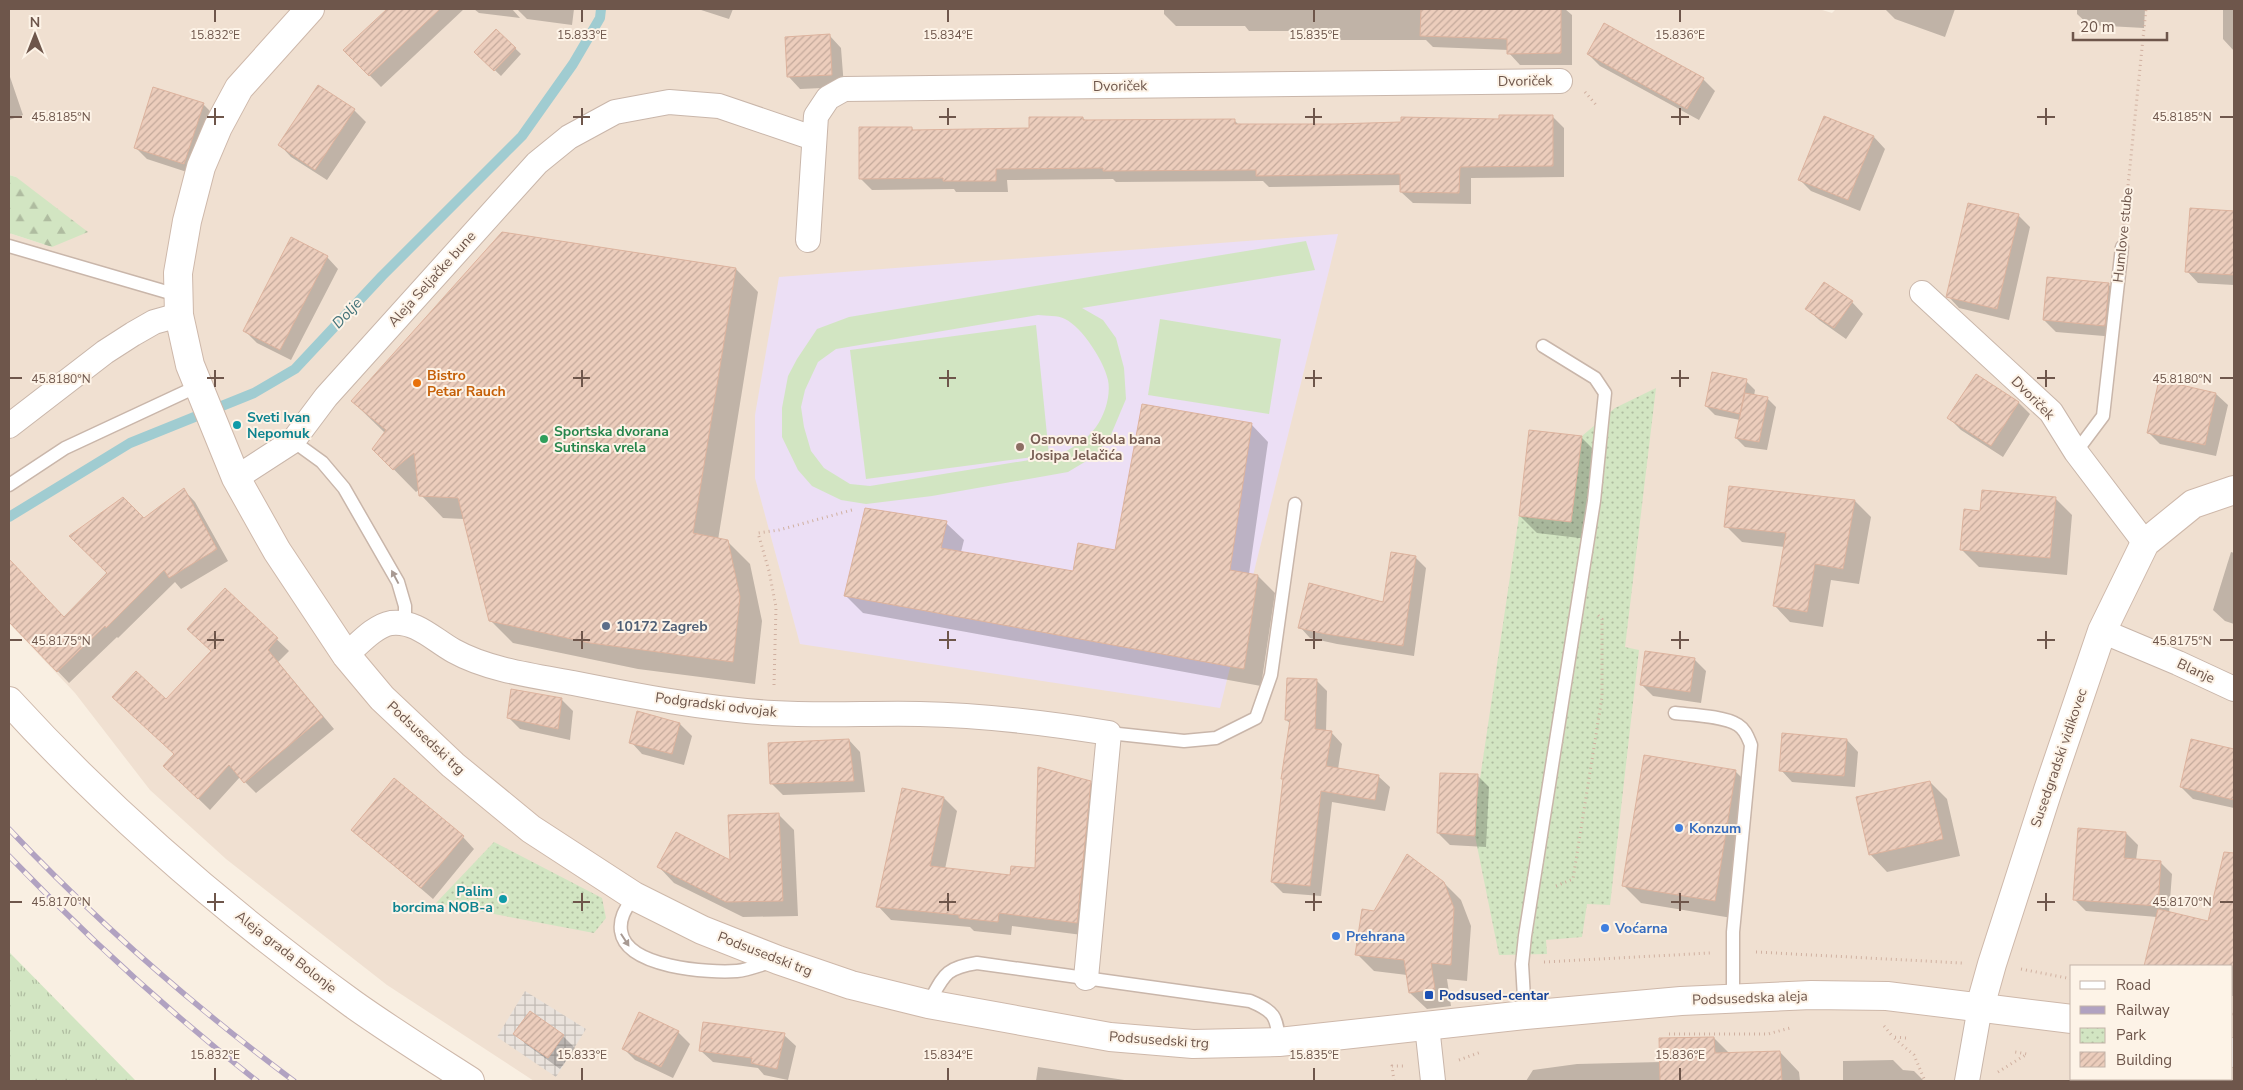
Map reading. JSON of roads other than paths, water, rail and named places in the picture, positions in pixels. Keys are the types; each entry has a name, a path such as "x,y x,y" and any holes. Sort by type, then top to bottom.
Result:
{"street":[{"path":"236,478 188,357 178,305 180,254 201,167 218,127 239,88 310,9"},
{"name":"Dvoriček","path":"808,240 813,138 816,116 828,98 844,90 1570,83"},
{"name":"Aleja Seljačke bune","path":"236,478 293,441 326,397 537,163 577,132 615,112 669,102 719,106 813,138"},
{"name":"Dvoriček","path":"1922,293 2051,412 2076,452 2145,543"},
{"path":"9,426 105,352 178,305"},
{"name":"Podsusedski trg","path":"236,478 277,551 346,655 382,698 454,765 531,829 634,896 702,930 778,960 851,985 928,1004 1110,1037 1193,1044 1279,1042 1427,1026"},
{"name":"Susedgradski vidikovec","path":"1967,1081 1980,1007 1992,964 2102,631 2145,543 2194,504 2234,490"},
{"path":"346,655 379,628 390,624 405,624"},
{"name":"Podgradski odvojak","path":"405,624 420,628 455,652 483,664 660,698 772,713 922,714 1019,720 1110,733"},
{"name":"Blanje","path":"2102,631 2234,689"},
{"name":"Aleja grada Bolonje","path":"9,701 57,753 197,882 264,937 355,1005 470,1081"},
{"path":"1086,978 1110,733"},
{"name":"Podsusedska aleja","path":"1427,1026 1525,1015 1733,998 1850,995 1905,998 2070,1020"},
{"path":"1427,1026 1433,1081"}],"lane":[{"path":"9,246 178,305"},
{"name":"Humlove stube","path":"2076,452 2103,416 2122,246"},
{"path":"1525,1015 1522,964 1594,501 1605,393 1595,378 1543,346"},
{"path":"9,484 65,448 201,392"},
{"path":"293,441 322,462 344,488 398,582 406,606 405,624"},
{"path":"1110,733 1184,741 1216,738 1256,718 1271,675 1296,504"},
{"path":"1675,713 1723,720 1738,725 1747,734 1751,746 1732,932 1733,998"},
{"path":"634,896 622,916 621,932 632,951 652,961 701,972 739,971 778,960"},
{"path":"928,1004 948,972 958,966 986,964 1250,1001 1268,1009 1277,1021 1279,1042"}],"waterway":[{"name":"Dolje","path":"9,517 130,443 254,393 295,369 382,276 522,136 573,64 600,18 601,9"}],"railway":[{"path":"9,829 76,896 146,961 294,1081"},
{"path":"9,856 129,973 257,1081"}],"place":[{"name":"Bistro Petar Rauch","path":"417,383"},
{"name":"Sveti Ivan Nepomuk","path":"237,425"},
{"name":"Sportska dvorana Sutinska vrela","path":"544,439"},
{"name":"Osnovna škola bana Josipa Jelačića","path":"1020,447"},
{"name":"10172 Zagreb","path":"606,626"},
{"name":"Konzum","path":"1679,828"},
{"name":"Palim borcima NOB-a","path":"503,899"},
{"name":"Voćarna","path":"1605,928"},
{"name":"Prehrana","path":"1336,936"},
{"name":"Podsused-centar","path":"1429,995"}]}
